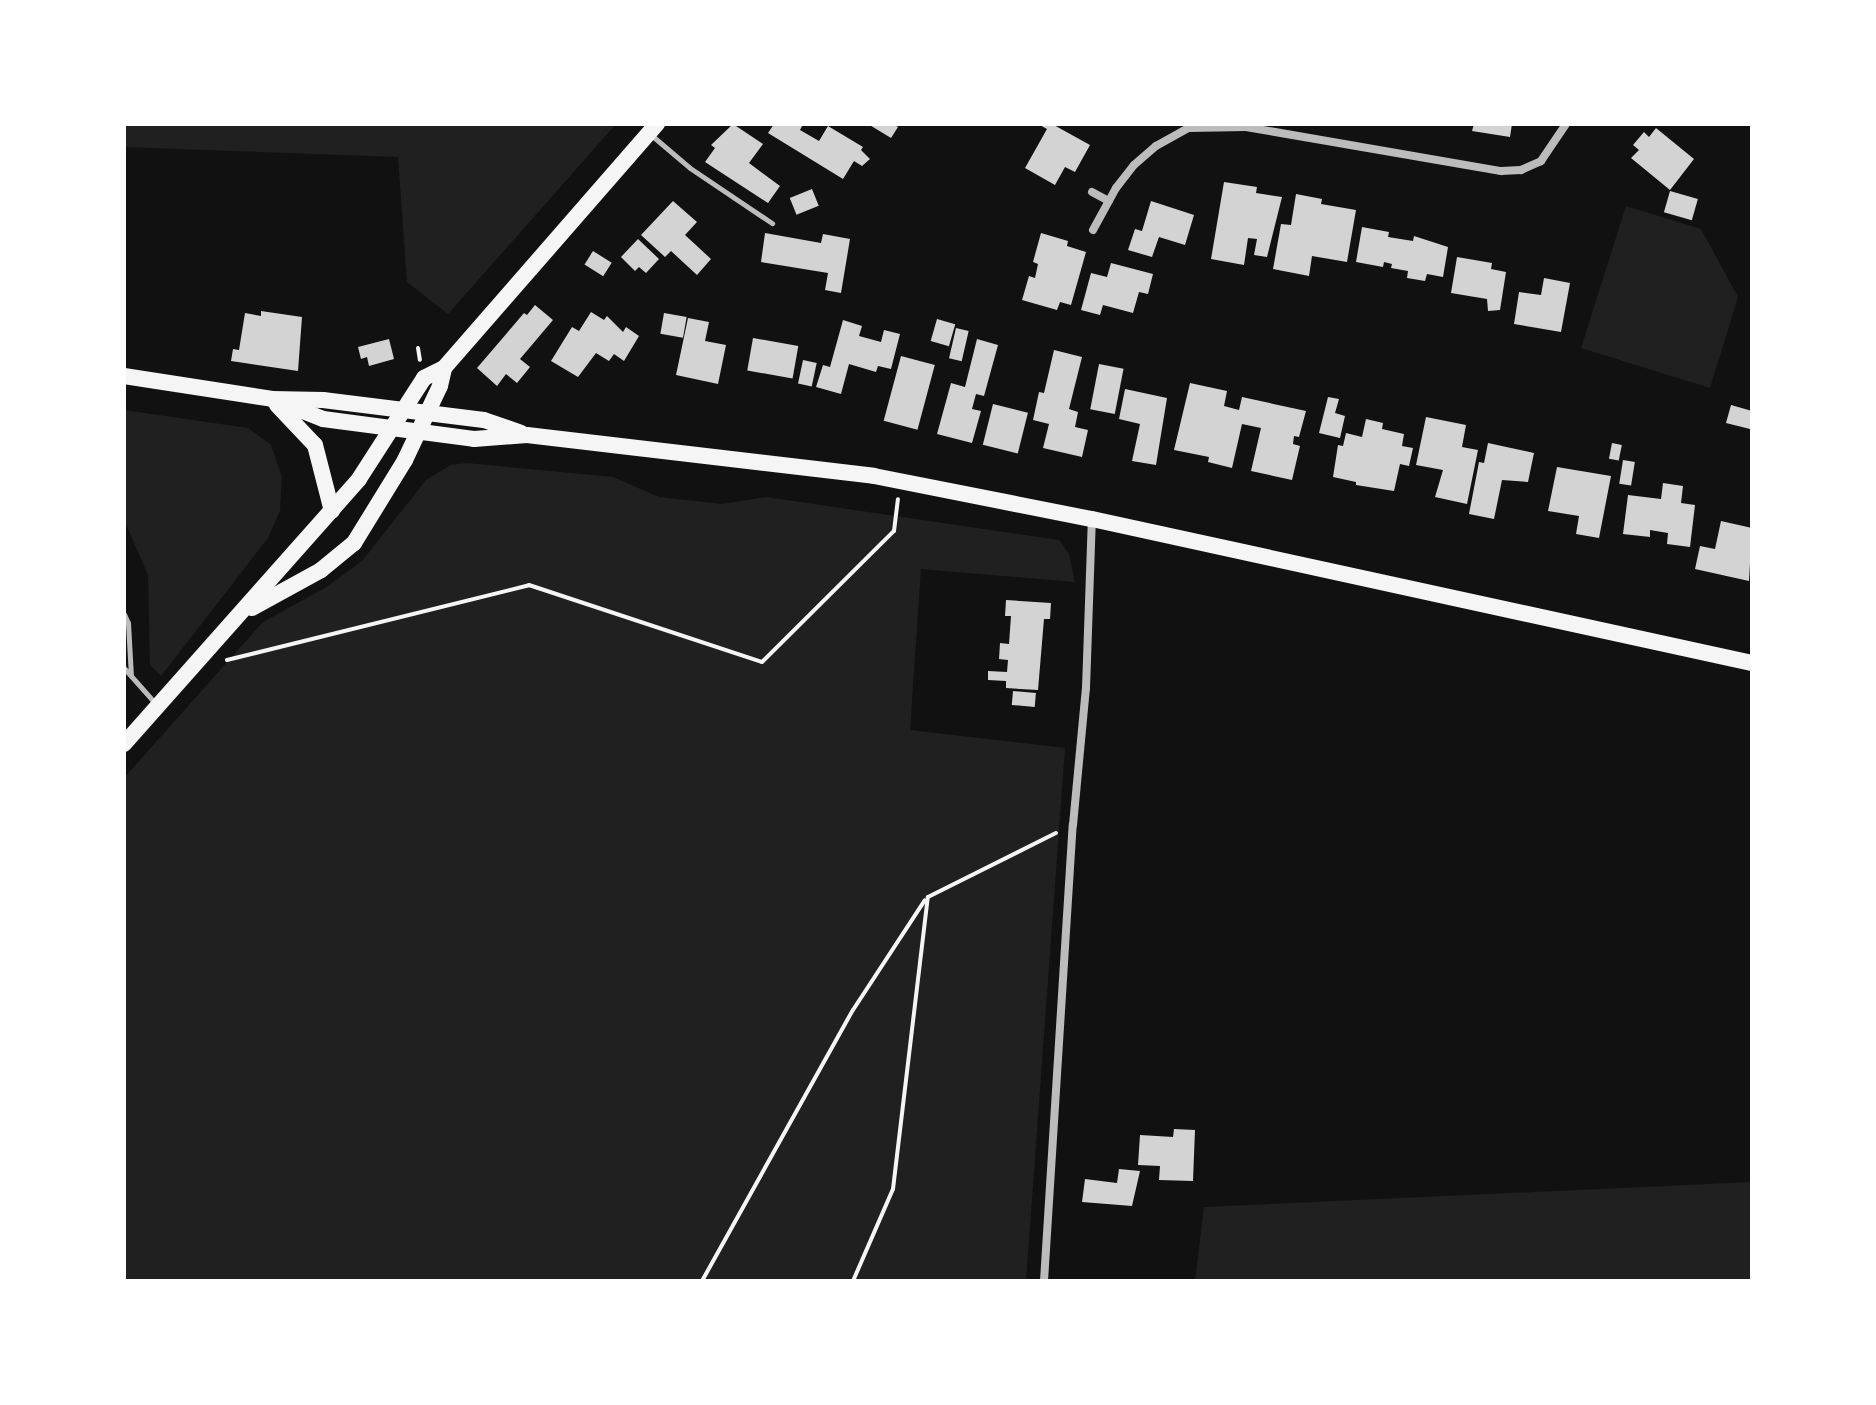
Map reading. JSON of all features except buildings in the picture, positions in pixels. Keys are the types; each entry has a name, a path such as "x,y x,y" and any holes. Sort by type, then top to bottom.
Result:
{"main road":[{"path":"245,611 321,570 354,543 390,487 418,432 444,368 653,128"},
{"path":"124,744 332,511 394,429 424,378 444,368"},
{"path":"124,376 272,399 407,409 484,420 527,435"},
{"path":"272,399 323,419 394,429 474,439 527,435 900,481 1092,519 1752,663"},
{"path":"272,399 315,445 332,511"}],"street":[{"path":"1093,230 1134,165 1156,146 1189,128 1246,127 1501,171 1521,170 1541,161 1566,124"},
{"path":"1092,192 1109,201"},
{"path":"1044,1281 1073,825 1086,688 1092,519"}],"lane":[{"path":"653,128 690,168 772,223"},
{"path":"124,614 128,623 131,676"},
{"path":"124,668 158,706"}],"path":[{"path":"192,669 529,585 762,662 894,531 900,481"},
{"path":"702,1281 853,1010 928,897 1073,825"},
{"path":"853,1281 893,1189 928,897"}],"shaded area":[{"path":"124,124 616,124 448,314 407,282 398,157 124,147"},
{"path":"1626,206 1701,229 1738,297 1710,388 1581,348"},
{"path":"124,410 248,428 271,445 282,477 280,511 268,538 161,676 150,665 148,575 124,520"},
{"path":"467,463 613,477 659,497 722,504 766,497 1059,540 1069,554 1075,582 921,569 910,730 1065,748 1026,1281 124,1281 124,778 263,622 325,588 362,561 426,480 451,465"},
{"path":"1752,1182 1752,1281 1195,1281 1204,1207"}]}
